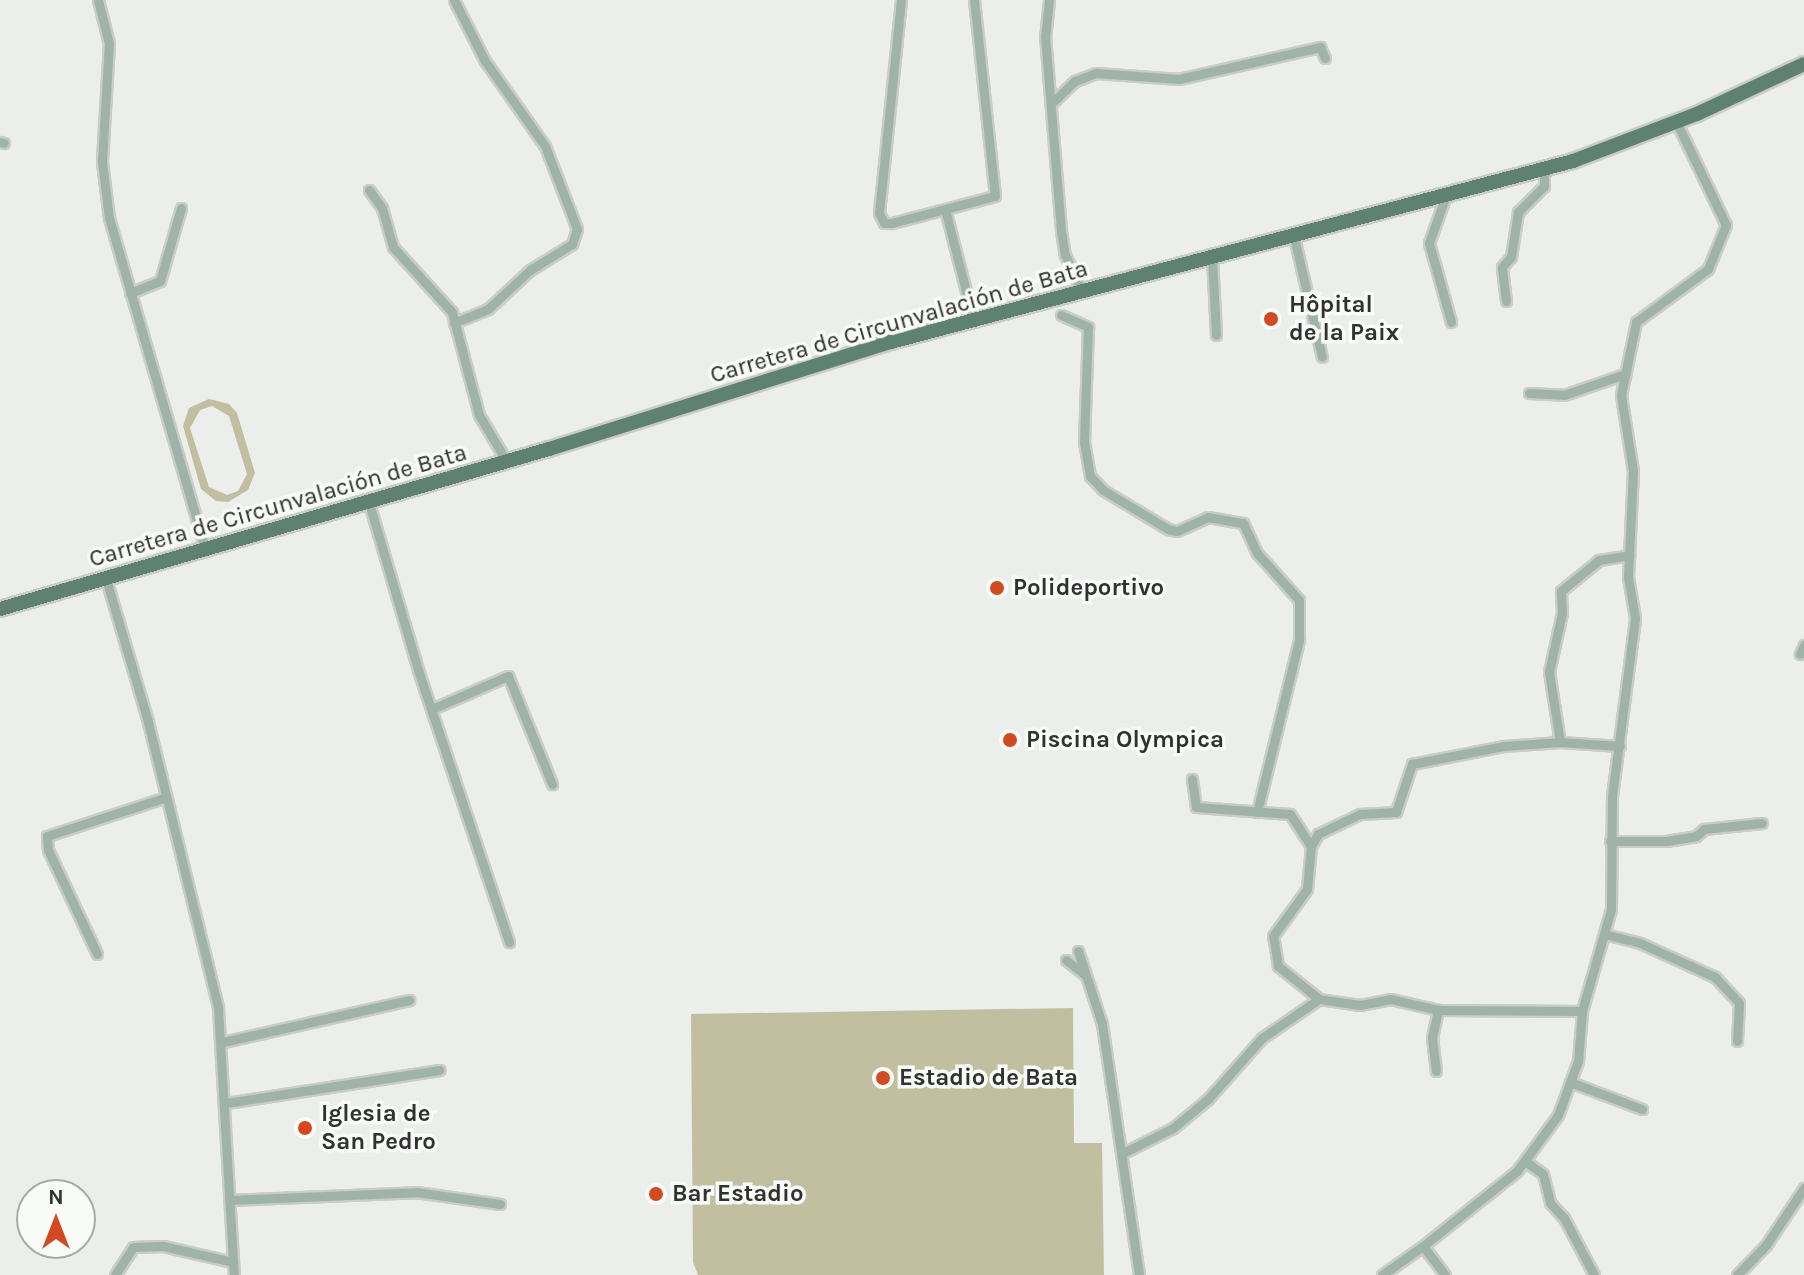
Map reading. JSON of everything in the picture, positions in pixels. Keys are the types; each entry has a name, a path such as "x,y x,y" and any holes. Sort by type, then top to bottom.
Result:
{"main road":[{"name":"Carretera de Circunvalación de Bata","path":"0,609 507,462 973,319 1083,293 1544,170 1677,123 1803,65"}],"street":[{"path":"98,0 109,43 105,194 130,293 206,551"},
{"path":"454,0 485,61 545,146 577,229 572,244 530,270 488,309 454,323"},
{"path":"901,0 879,213 884,223 946,213 995,196 974,0"},
{"path":"1049,0 1045,36 1054,101 1061,231 1070,269 1083,293"},
{"path":"1054,101 1075,81 1096,73 1179,79 1320,47 1325,58"},
{"path":"1382,1275 1423,1246 1525,1161 1546,1137 1580,1056 1582,1011 1612,905 1610,841 1635,618 1630,555 1633,476 1621,405 1625,374 1636,322 1698,279 1725,232 1725,218 1677,123"},
{"path":"1506,301 1502,267 1511,257 1518,212 1544,186 1544,170"},
{"path":"369,190 382,208 393,247 452,312 479,415 507,462"},
{"path":"1445,198 1429,243 1451,322"},
{"path":"130,293 160,281 181,208"},
{"path":"946,213 973,319"},
{"path":"1294,237 1322,357"},
{"path":"1212,258 1216,335"},
{"path":"1061,315 1088,327 1084,442 1090,476 1103,490 1168,529 1177,531 1208,517 1243,523 1257,553 1299,600 1299,640 1257,812"},
{"path":"1529,393 1564,395 1625,374"},
{"path":"369,503 432,709 509,942"},
{"path":"1560,742 1549,672 1562,613 1561,591 1599,560 1630,555"},
{"path":"106,579 213,983 223,1042 234,1275"},
{"path":"432,709 508,676 552,784"},
{"path":"1582,1011 1438,1010 1391,999 1360,1005 1319,999 1278,966 1272,946 1273,936 1307,889 1311,846 1327,825 1350,822 1360,814 1396,812 1412,764 1560,742 1620,746"},
{"path":"1192,779 1193,803 1199,808 1292,815 1311,846"},
{"path":"97,954 48,850 47,836 166,797"},
{"path":"1610,841 1666,841 1714,827 1762,823"},
{"path":"1604,934 1640,943 1715,977 1739,1003 1737,1041"},
{"path":"1078,951 1102,1024 1139,1275"},
{"path":"1066,960 1085,975"},
{"path":"1123,1153 1173,1128 1208,1099 1262,1038 1319,999"},
{"path":"223,1042 409,1000"},
{"path":"1436,1071 1432,1038 1438,1010"},
{"path":"226,1103 439,1070"},
{"path":"1570,1082 1642,1109"},
{"path":"1525,1161 1543,1174 1550,1203 1564,1218 1594,1275"},
{"path":"1737,1275 1766,1245 1804,1188"},
{"path":"229,1200 416,1192 500,1204"},
{"path":"115,1275 133,1247 163,1246 233,1262"},
{"path":"1423,1246 1445,1275"}],"shaded area":[{"path":"209,399 229,404 237,413 255,473 248,490 228,502 216,501 201,489 183,426 189,408","holes":["212,406 229,416 247,474 238,491 227,495 209,487 190,428 200,410"]},
{"name":"Estadio de Bata","path":"1073,1008 1074,1143 1102,1143 1104,1275 698,1275 693,1262 691,1014"}],"place":[{"name":"Hôpital de la Paix","path":"1271,319"},
{"name":"Polideportivo","path":"997,588"},
{"name":"Piscina Olympica","path":"1010,740"},
{"name":"Estadio de Bata","path":"883,1078"},
{"name":"Iglesia de San Pedro","path":"305,1128"},
{"name":"Bar Estadio","path":"656,1194"}]}
